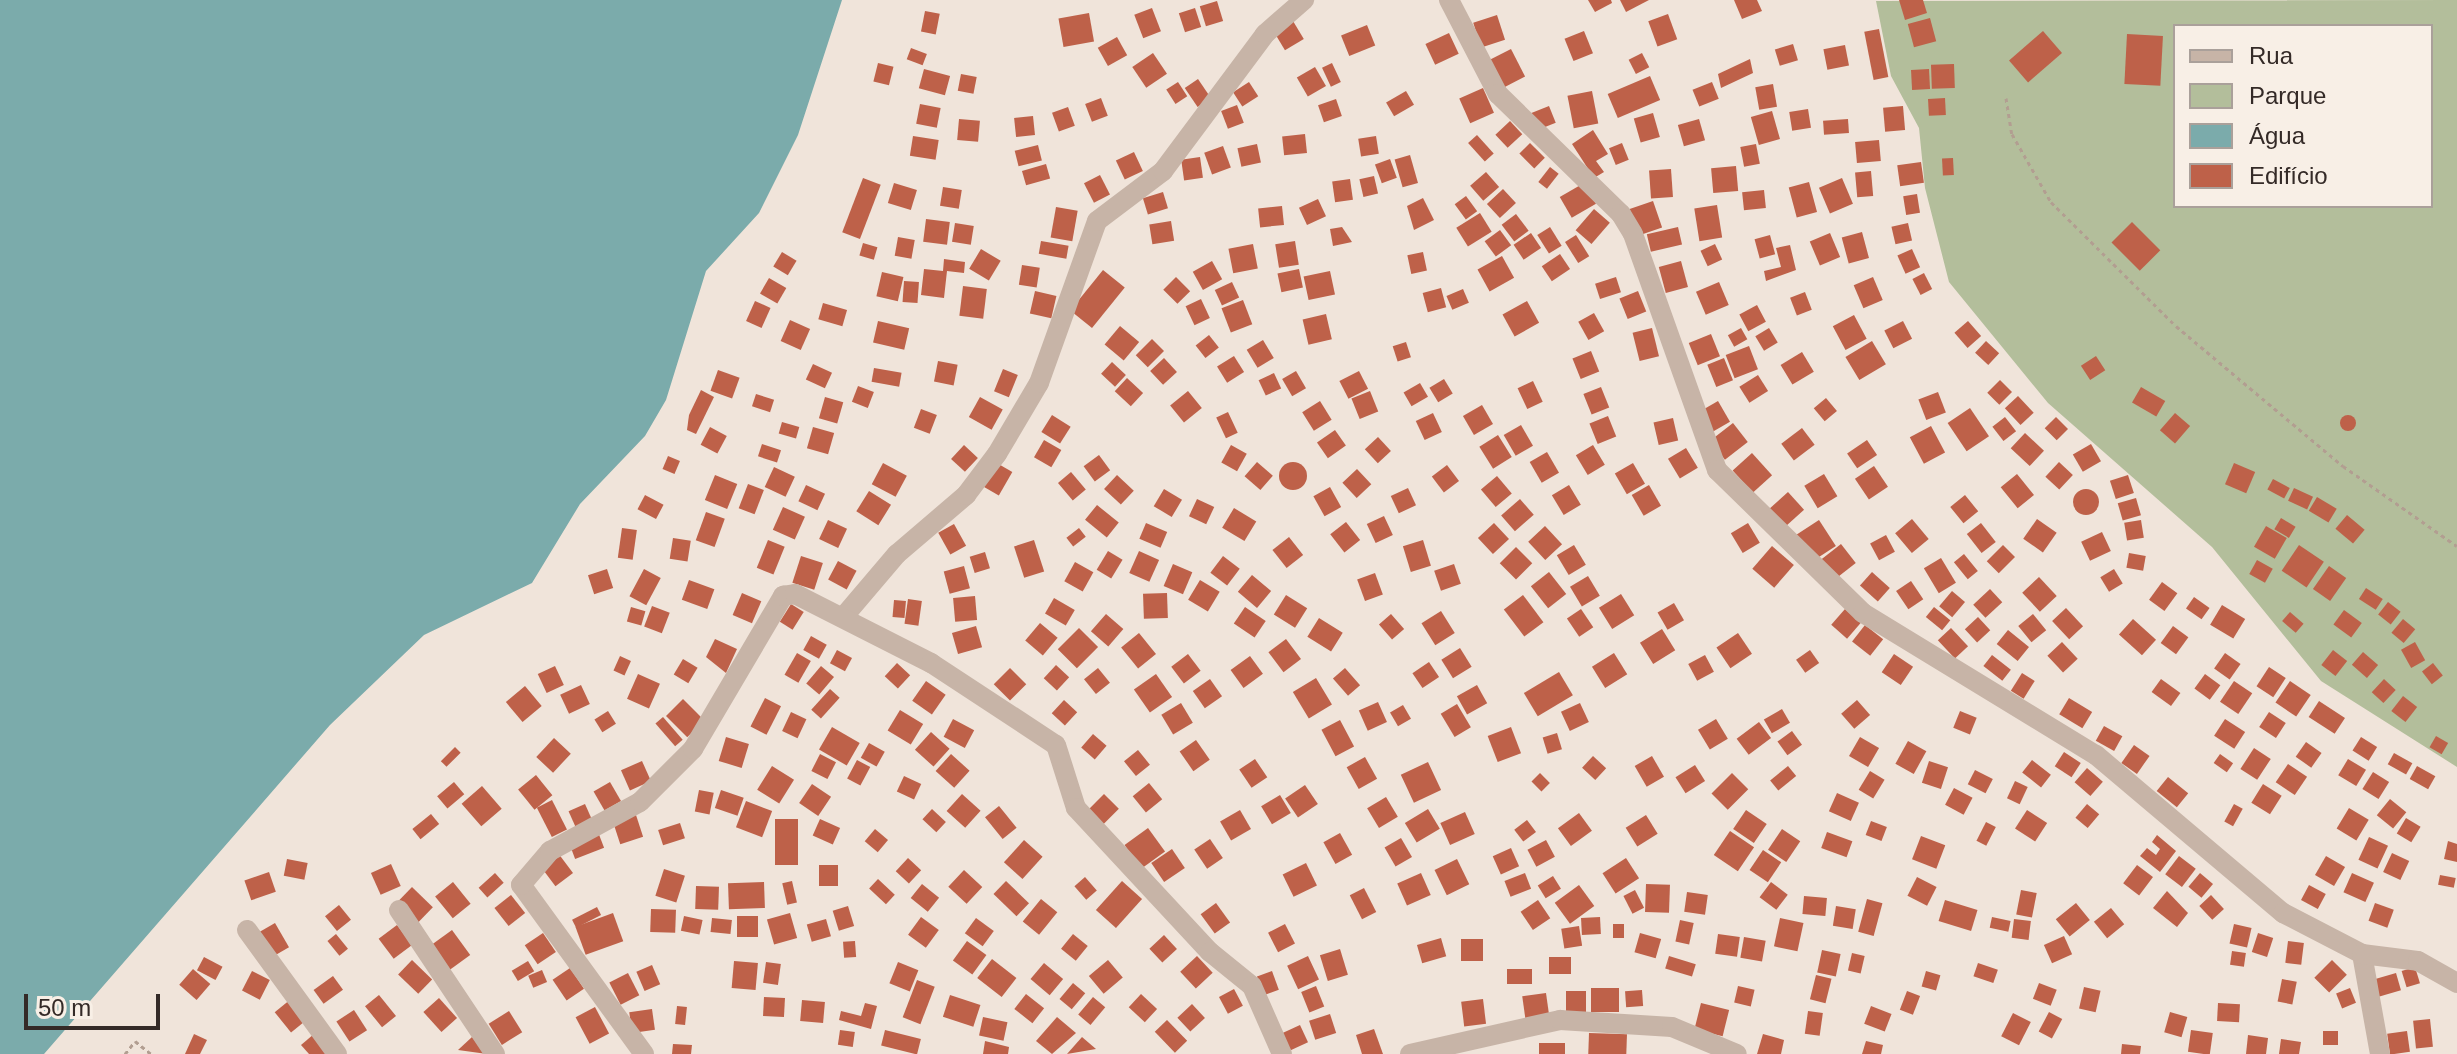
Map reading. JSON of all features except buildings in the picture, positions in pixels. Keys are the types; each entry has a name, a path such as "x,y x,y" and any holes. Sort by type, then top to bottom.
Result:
{"street":[{"path":"845,615 897,554 966,495 997,454 1039,383 1097,221 1163,171 1265,34 1304,0"},
{"path":"1449,0 1498,94 1621,214 1704,446 1717,470 1803,560 1916,648 1978,677 2096,755 2283,913 2362,954 2418,961 2457,983"},
{"path":"644,1054 521,885 550,851 640,802 693,749 783,596 820,601 1056,745 1076,808 1210,952 1252,986 1282,1054"},
{"path":"399,910 495,1054"},
{"path":"247,930 337,1054"},
{"path":"2362,954 2380,1054"},
{"path":"1410,1054 1560,1020 1663,1025 1737,1054"}],"path":[{"path":"2006,98 2012,134 2051,202 2176,326 2343,466 2457,546"},
{"path":"125,1054 135,1041 151,1054"}],"green space":[{"path":"2457,0 2457,767 2321,681 2212,547 2048,403 1949,282 1925,188 1919,128 1891,76 1876,1"}],"water":[{"path":"0,0 842,0 798,135 759,213 706,271 666,400 645,436 580,504 532,583 424,635 330,725 44,1054 0,1054"}]}
